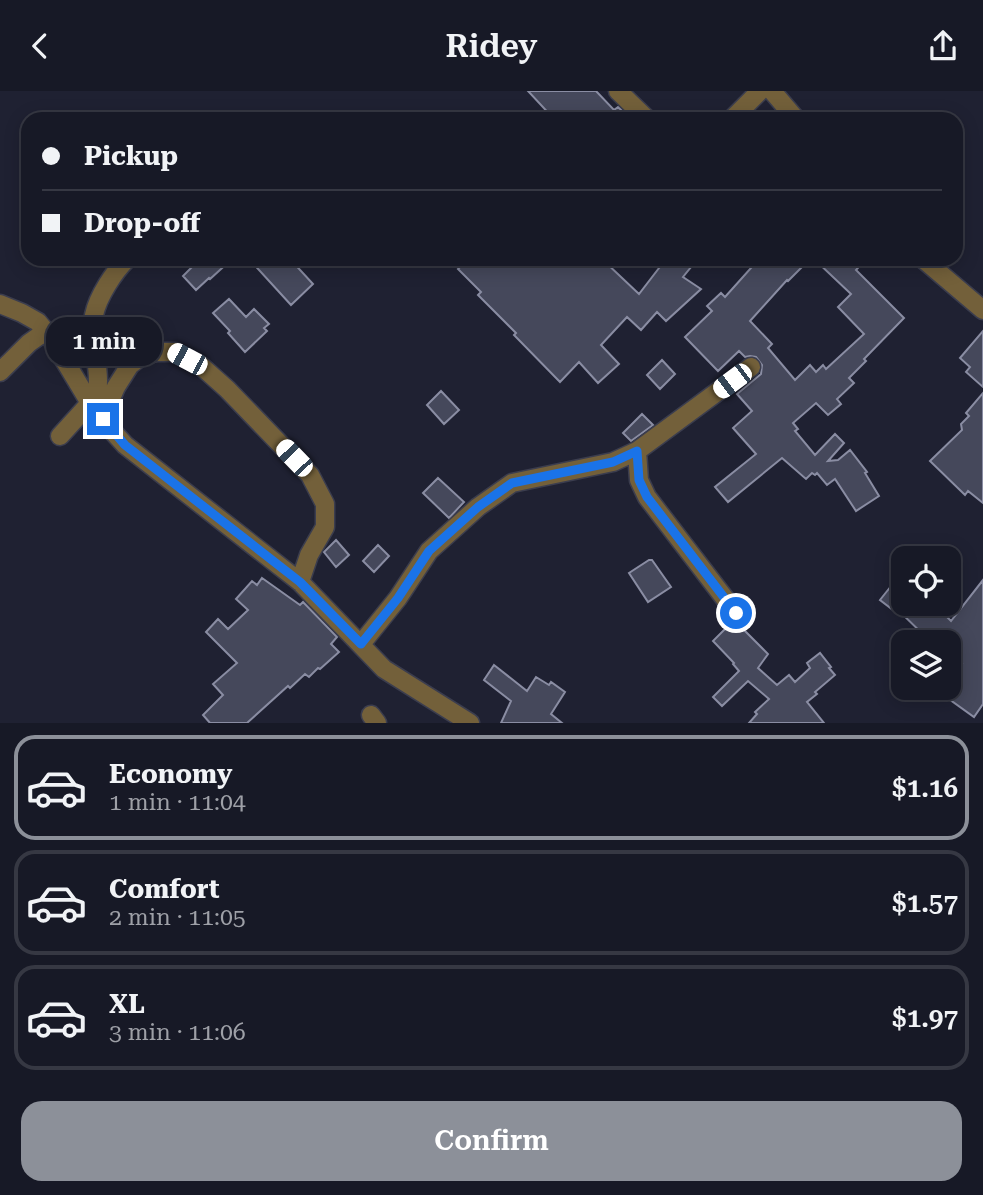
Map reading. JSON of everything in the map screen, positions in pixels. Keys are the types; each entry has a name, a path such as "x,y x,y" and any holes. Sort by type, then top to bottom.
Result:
{"street":[{"path":"618,91 640,112"},
{"path":"739,112 760,91"},
{"path":"772,91 790,112"},
{"path":"96,412 98,379 94,316 106,287 120,266"},
{"path":"931,266 983,310"},
{"path":"0,304 38,322 46,331 96,412 125,445 300,582 384,669 470,723"},
{"path":"0,372 29,343 46,331"},
{"path":"60,436 96,412 130,365 143,355 175,352 200,365 227,389 310,475 325,504 325,527 309,555 300,582"},
{"path":"361,644 398,598 429,551 478,507 512,483 613,462 637,451 751,367"},
{"path":"637,451 639,480 647,497 736,613"}],"building":[{"path":"528,91 596,91 614,110 618,107 623,112 548,112"},
{"path":"193,266 224,266 196,290 183,276"},
{"path":"255,266 296,266 313,284 291,305"},
{"path":"461,266 609,266 639,294 661,266 690,266 683,277 701,289 666,321 657,312 641,330 627,317 601,345 619,364 598,383 579,362 560,382 514,335 516,333 478,295 481,292 458,269"},
{"path":"753,266 803,266 750,321 772,344 768,348 795,380 810,365 816,372 823,365 826,369 864,334 838,307 851,294 821,266 860,266 856,270 904,318 849,378 854,383 837,399 841,404 828,415 816,403 793,423 798,429 795,431 815,455 835,434 844,443 828,461 838,460 850,450 867,472 865,473 879,496 856,511 835,479 827,485 817,473 812,473 806,479 782,458 728,502 715,487 756,454 733,428 752,411 737,394 761,374 762,365 756,357 745,357 739,351 718,371 685,337 712,311 707,306 721,293 725,297"},
{"path":"229,299 246,317 254,309 269,324 264,328 267,331 245,352 213,313"},
{"path":"983,331 983,387 966,372 970,367 960,358"},
{"path":"662,360 675,374 660,389 647,375"},
{"path":"441,391 459,410 444,424 427,405"},
{"path":"983,393 983,503 968,491 965,495 930,461 962,430 961,424 969,416 966,413"},
{"path":"642,414 653,425 631,441 623,433"},
{"path":"438,478 464,502 449,518 423,493"},
{"path":"336,540 349,555 336,567 324,552"},
{"path":"378,545 389,556 374,572 363,561"},
{"path":"652,560 671,587 648,602 629,573"},
{"path":"262,578 300,605 303,602 337,637 331,644 339,652 309,677 305,674 290,688 288,686 247,723 210,723 203,715 223,695 213,684 237,663 206,632 218,619 228,629 248,610 236,599 252,581 257,585"},
{"path":"983,580 983,704 974,717 950,700 961,700 961,630 919,630 904,616 946,616 951,621 955,616 961,616 961,608"},
{"path":"891,586 891,608 880,600"},
{"path":"731,623 738,624 768,654 758,668 777,685 789,675 795,682 810,668 807,663 820,653 835,675 807,702 824,723 749,723 757,714 755,712 769,699 748,681 722,706 713,697 739,671 713,641"},
{"path":"494,665 527,691 536,677 549,685 551,682 565,692 551,714 562,723 501,723 511,701 484,680"}],"route":[{"path":"103,419 125,445 300,582 361,644 398,598 429,551 478,507 512,483 613,462 637,451 639,480 647,497 736,613"}]}
